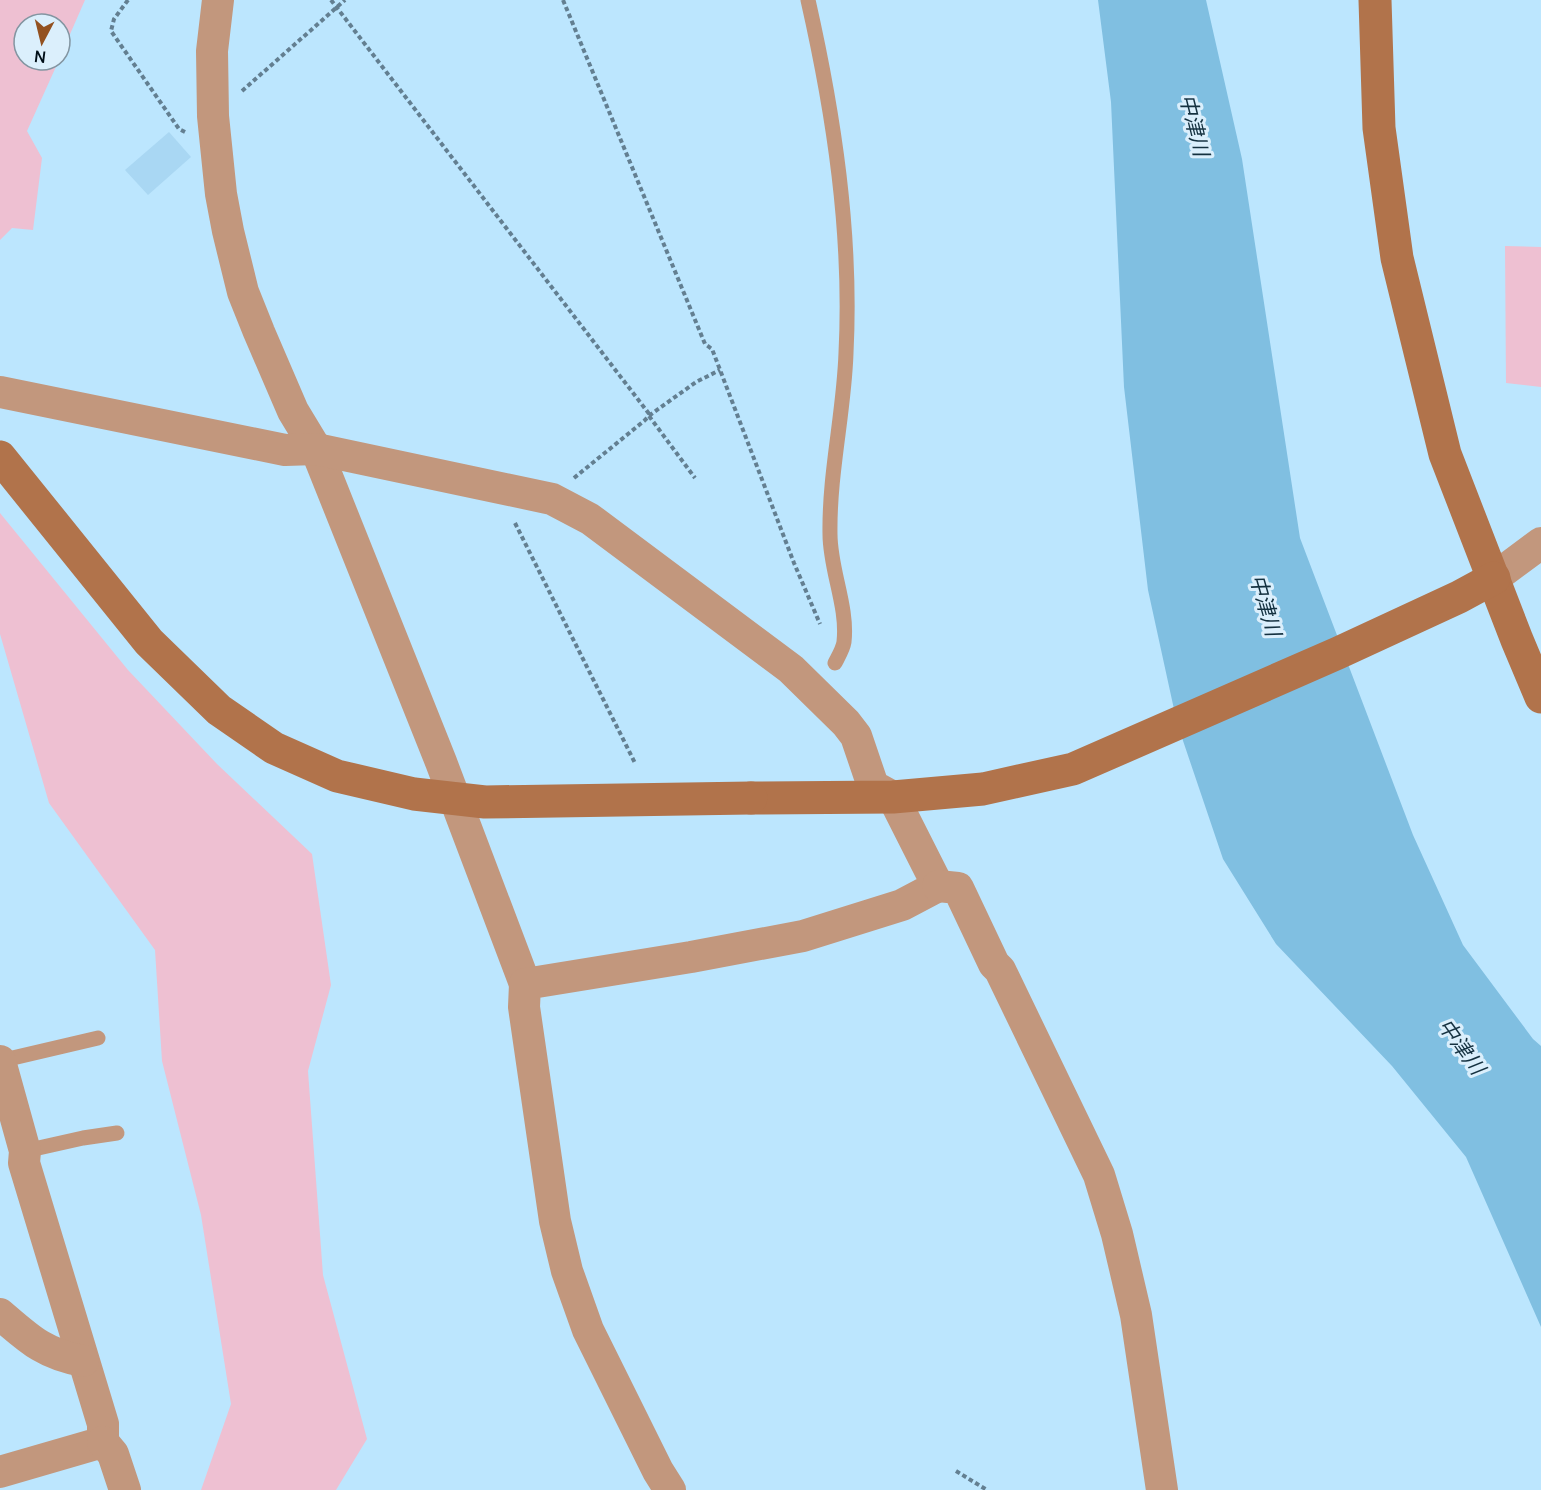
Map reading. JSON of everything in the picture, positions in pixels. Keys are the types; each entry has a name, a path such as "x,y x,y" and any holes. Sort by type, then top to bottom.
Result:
{"street":[{"path":"218,0 212,51 215,128 221,194 243,292 293,411 316,449 441,762 525,984 524,1007 555,1221 567,1271 588,1330 658,1471 670,1490"},
{"path":"1375,0 1379,128 1397,258 1445,453 1541,697"},
{"path":"0,392 285,450 316,449 552,499 590,519 791,669 846,723 856,736 873,786 893,797 938,886"},
{"path":"0,457 149,642 219,710 274,748 337,776 414,794 484,802 893,797 983,789 1073,769 1327,658 1459,597 1494,578 1541,543"},
{"path":"525,984 803,936 902,905 938,886 958,888 1099,1175 1117,1234 1136,1315 1162,1490"},
{"path":"0,1061 25,1151 24,1163 103,1424 103,1442 113,1454 124,1490"},
{"path":"0,1314 36,1345 64,1358 83,1361"},
{"path":"0,1472 103,1442"}],"lane":[{"path":"808,0 821,57 845,225 846,353 833,469 830,534 832,564 842,609 844,643 835,663"},
{"path":"0,1061 93,1045"},
{"path":"25,1151 117,1133"}],"path":[{"path":"128,0 114,19 111,31 179,129 196,137 215,128 345,0"},
{"path":"332,0 695,478"},
{"path":"563,0 705,344 712,349 835,663"},
{"path":"552,499 556,492 649,416 696,382 720,370"},
{"path":"504,489 503,499 635,763"},
{"path":"956,1471 987,1490"}],"shaded area":[{"path":"0,0 85,0 72,30 72,12 12,12 12,72 54,72 27,131 42,158 33,230 12,228 0,240"},
{"path":"169,132 191,157 148,195 125,170"},
{"path":"1505,246 1541,247 1541,387 1506,383"},
{"path":"0,513 128,670 217,764 312,854 331,985 308,1071 323,1275 367,1439 336,1490 201,1490 231,1404 201,1215 162,1061 155,950 49,803 0,634"}],"water":[{"name":"中津川","path":"1098,0 1206,0 1242,159 1300,538 1413,835 1463,945 1533,1039 1541,1046 1541,1327 1466,1157 1392,1066 1276,944 1223,859 1177,723 1148,590 1124,387 1111,102"}]}
